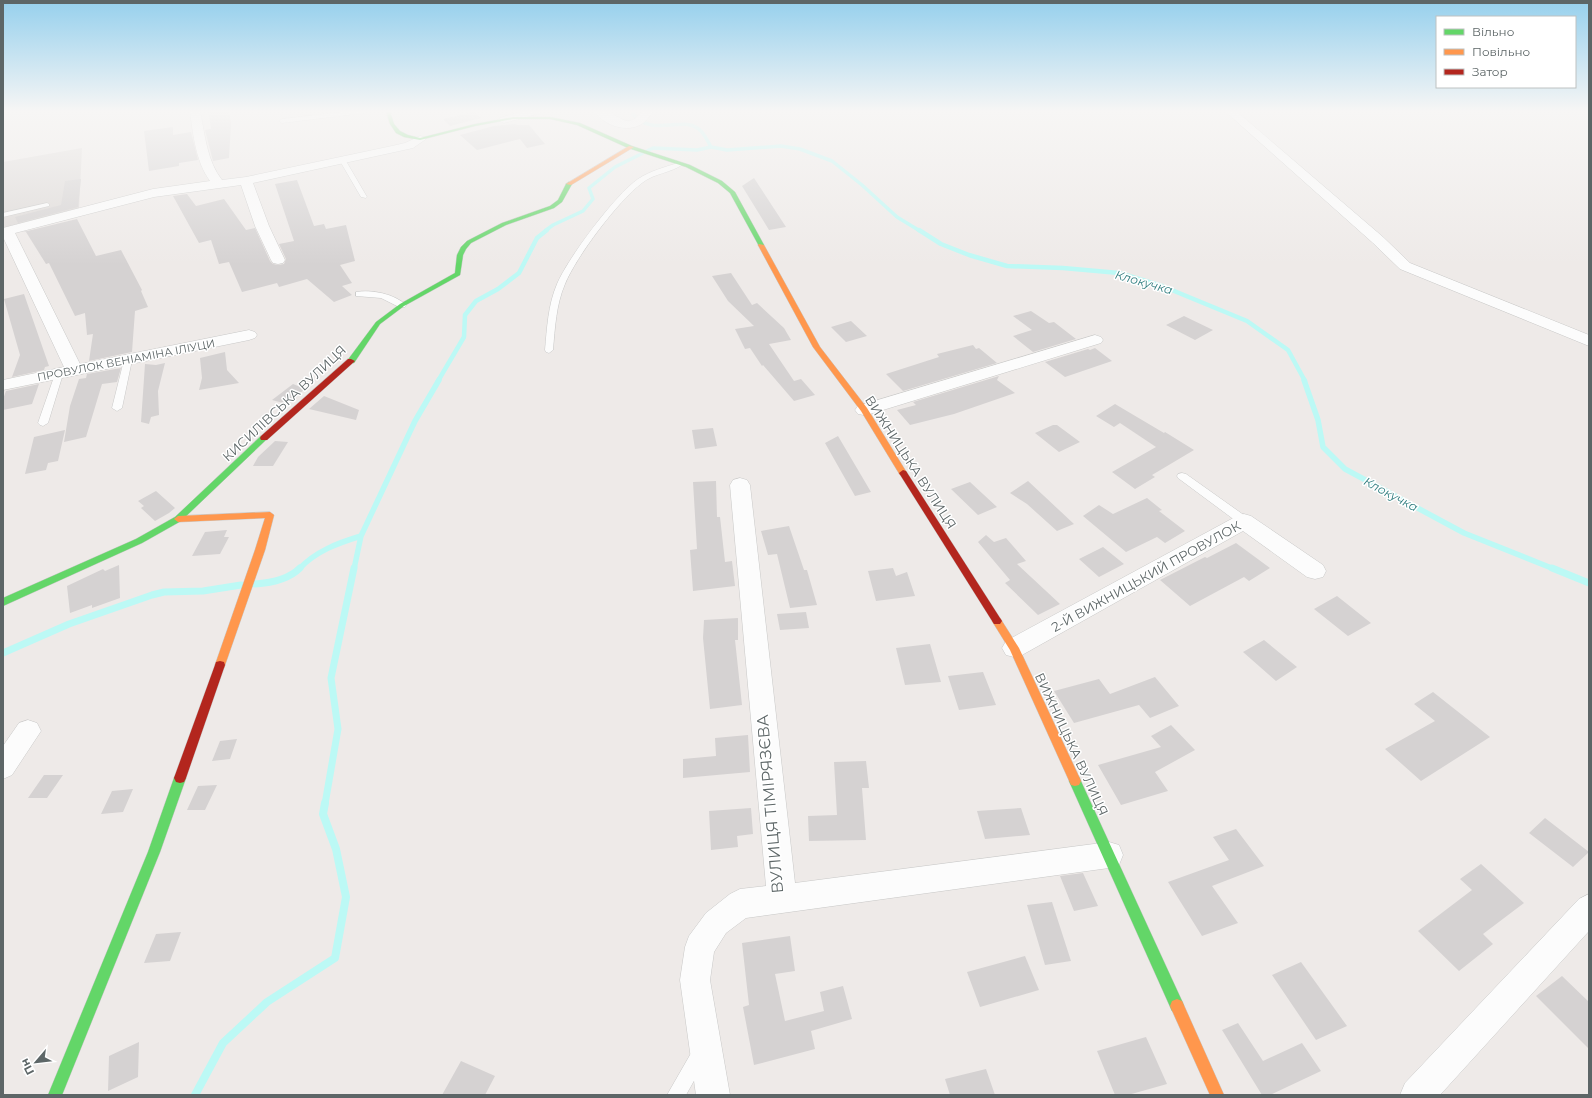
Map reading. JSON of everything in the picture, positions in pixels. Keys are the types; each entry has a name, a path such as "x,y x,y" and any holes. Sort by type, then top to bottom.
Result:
{"street":[{"path":"207,162 209,171 219,184"},
{"path":"66,372 5,232 153,193 246,181 337,162"},
{"name":"КИСИЛІВСЬКА ВУЛИЦЯ","path":"3,602 139,541 178,519 294,410 348,364 360,350 378,323 402,305 458,274 460,269 458,260 464,246 478,236 552,207 560,201 569,183 608,162"},
{"name":"ВИЖНИЦЬКА ВУЛИЦЯ","path":"675,162 717,179 732,192 817,347 864,410 1014,648 1217,1095"},
{"path":"1290,162 1378,240 1405,266 1589,340"},
{"path":"246,181 262,226 278,260"},
{"name":"ПРОВУЛОК ВЕНІАМІНА ІЛІУЦИ","path":"3,385 249,335"},
{"path":"864,410 1095,340"},
{"name":"ВУЛИЦЯ ТІМІРЯЗЄВА","path":"713,1095 695,980 700,947 716,924 740,904 782,899 740,485"},
{"path":"55,1095 154,852 260,550 270,515 178,519"},
{"name":"2-Й ВИЖНИЦЬКИЙ ПРОВУЛОК","path":"1014,648 1244,522 1315,571"},
{"path":"3,768 28,731"},
{"path":"782,899 1109,855"},
{"path":"1417,1095 1589,909"}],"lane":[{"path":"344,162 364,197"},
{"path":"549,350 552,318 561,284 576,258 620,201 640,181 680,164"},
{"path":"3,216 47,205"},
{"path":"359,294 391,297 402,305"},
{"path":"117,408 128,360"},
{"path":"43,423 66,372"},
{"path":"1182,476 1244,522"},
{"path":"676,1095 706,1043"}],"shaded area":[{"path":"3,162 81,162 79,208 3,228"}],"building":[{"path":"148,162 184,162 179,163 179,166 149,171"},
{"path":"754,178 786,227 769,230 742,186"},
{"path":"81,179 78,207 18,223 15,217 61,205 65,181"},
{"path":"297,180 314,226 324,224 326,229 346,225 355,261 340,265 352,283 342,286 352,295 334,302 307,279 279,287 277,283 242,292 229,262 219,264 211,240 199,243 173,196 187,194 196,206 224,199 246,230 255,228 270,261 273,264 278,265 284,264 286,259 279,244 294,241 275,184"},
{"path":"77,219 96,256 121,250 142,290 141,291 148,307 135,311 132,352 89,361 93,334 87,335 85,313 75,316 49,263 46,264 26,232 23,232"},
{"path":"731,273 752,305 757,303 784,328 791,340 769,344 794,381 801,379 815,395 794,401 763,365 762,366 750,348 745,349 735,329 754,326 728,301 712,276"},
{"path":"24,294 49,366 45,367 44,370 12,377 20,355 4,299"},
{"path":"1031,311 1049,323 1054,322 1076,339 1033,352 1013,336 1032,330 1013,316"},
{"path":"1184,316 1213,330 1195,340 1166,325"},
{"path":"851,321 867,336 846,342 831,327"},
{"path":"973,345 976,349 979,348 997,363 903,391 886,374 939,357 937,354"},
{"path":"1095,348 1112,361 1065,377 1045,362 1088,349 1090,350"},
{"path":"225,352 227,370 239,383 199,390 202,378 200,358"},
{"path":"165,363 158,391 159,415 151,417 149,424 141,422 145,364 156,365"},
{"path":"121,368 117,382 102,384 86,437 64,442 70,406 79,379 86,378 87,374"},
{"path":"999,376 997,380 1015,393 954,414 910,425 897,410 916,405 913,402"},
{"path":"39,384 32,404 3,410 3,399 6,391"},
{"path":"293,384 305,389 287,404 272,400"},
{"path":"324,396 359,410 356,420 309,409"},
{"path":"1115,404 1194,450 1152,475 1155,477 1135,489 1112,472 1156,447 1120,423 1114,427 1096,416"},
{"path":"1053,425 1057,425 1080,442 1059,452 1035,433"},
{"path":"713,428 717,446 695,449 692,430"},
{"path":"65,430 58,461 48,463 46,470 25,474 34,437"},
{"path":"838,436 871,492 855,496 825,443"},
{"path":"275,441 288,442 273,466 253,466 258,457"},
{"path":"716,481 717,517 720,517 725,562 732,561 735,586 693,591 690,550 697,549 693,482"},
{"path":"1028,481 1074,524 1057,531 1027,504 1010,493"},
{"path":"970,482 997,507 978,515 951,489"},
{"path":"156,491 175,508 155,521 141,508 144,506 138,501"},
{"path":"1147,498 1162,510 1159,511 1185,531 1165,543 1157,537 1126,552 1083,516 1099,505 1113,514"},
{"path":"789,526 804,570 807,570 817,605 790,608 777,554 768,555 761,531"},
{"path":"227,530 224,537 229,537 220,554 192,556 205,532"},
{"path":"986,535 994,542 1006,538 1026,561 1017,564 1060,604 1038,615 1005,583 1010,580 978,542"},
{"path":"1236,543 1270,568 1249,581 1244,577 1190,606 1160,580 1205,557 1207,558"},
{"path":"1103,547 1124,564 1099,577 1079,559"},
{"path":"119,565 120,598 92,608 92,605 70,613 67,586 103,569 105,571"},
{"path":"893,568 896,576 907,572 915,596 876,601 868,571"},
{"path":"1337,596 1371,623 1348,636 1314,609"},
{"path":"806,612 809,628 780,630 777,614"},
{"path":"738,618 738,640 735,640 742,705 710,709 703,638 704,620"},
{"path":"1264,640 1297,667 1276,681 1243,652"},
{"path":"930,644 941,682 905,685 896,648"},
{"path":"983,672 996,705 959,710 948,676"},
{"path":"1155,677 1179,706 1150,718 1139,705 1074,723 1054,691 1099,679 1110,694"},
{"path":"1433,692 1490,737 1421,781 1385,749 1435,721 1414,704"},
{"path":"1171,725 1195,750 1155,772 1168,791 1121,805 1098,765 1161,747 1151,736"},
{"path":"748,735 750,772 683,778 683,759 716,756 715,738"},
{"path":"237,739 230,759 212,761 220,741"},
{"path":"866,761 869,788 862,788 866,840 809,841 808,816 837,815 834,762"},
{"path":"44,775 63,775 47,798 28,798"},
{"path":"217,785 205,810 187,810 198,786"},
{"path":"133,789 123,812 101,814 112,791"},
{"path":"751,808 753,834 737,836 738,847 711,850 709,811"},
{"path":"1021,808 1030,835 985,839 977,811"},
{"path":"1545,818 1589,852 1573,867 1529,833"},
{"path":"1236,829 1264,866 1212,886 1238,923 1202,936 1168,882 1229,860 1213,837"},
{"path":"1481,864 1524,903 1483,934 1493,944 1459,971 1418,931 1472,890 1460,879"},
{"path":"1083,873 1098,906 1074,911 1060,876"},
{"path":"1052,902 1071,961 1045,965 1027,905"},
{"path":"181,932 170,961 144,963 156,934"},
{"path":"790,936 795,971 775,974 785,1021 824,1011 820,992 843,986 852,1019 811,1031 815,1049 754,1065 743,1007 749,1005 742,943"},
{"path":"1025,956 1039,990 980,1007 967,972"},
{"path":"1301,962 1347,1026 1316,1040 1272,975"},
{"path":"1562,976 1589,1002 1589,1049 1536,996"},
{"path":"1238,1023 1263,1061 1302,1043 1321,1071 1270,1095 1262,1095 1222,1030"},
{"path":"1146,1037 1167,1084 1128,1095 1115,1095 1097,1051"},
{"path":"139,1042 138,1077 108,1091 109,1056"},
{"path":"461,1061 495,1076 485,1095 442,1095"},
{"path":"986,1069 995,1095 950,1095 945,1079"}],"waterway":[{"path":"545,231 553,225 583,211 593,199 589,188 615,167 625,162"},
{"name":"Клокучка","path":"834,162 862,185 897,217 920,231"},
{"path":"438,381 464,337 465,315 476,301 498,289 519,273 537,238 547,230"},
{"name":"Клокучка","path":"919,230 941,244 969,255 1007,266 1063,268 1119,273 1162,286 1247,321 1288,350 1305,381"},
{"path":"361,536 415,421 439,380"},
{"name":"Клокучка","path":"1304,380 1318,420 1323,447 1345,469 1464,533 1554,569"},
{"path":"299,569 320,552 361,536"},
{"path":"354,569 361,536"},
{"path":"255,584 267,583 285,578 300,568"},
{"path":"325,804 338,729 331,678 354,568"},
{"name":"Клокучка","path":"1552,568 1589,583"},
{"path":"3,653 69,624 152,595 164,592 203,591 241,585"},
{"path":"195,1095 223,1043 267,1002 335,958 346,897 336,849 323,814 325,803"}],"traffic: fast":[{"path":"677,162 688,166 720,182 732,192 761,245"},
{"path":"351,361 378,323 402,305 458,274 460,255 463,248 469,242 504,224 552,207 560,201 569,184"},
{"path":"3,602 139,541 178,519 264,438"},
{"path":"55,1095 154,852 180,778"},
{"path":"1075,781 1177,1006"}],"traffic: slow":[{"path":"569,184 605,162"},
{"path":"761,245 817,347 864,410 903,473"},
{"path":"178,519 270,515 260,550 220,665"},
{"path":"997,621 1014,648 1075,781"},
{"path":"1177,1006 1217,1095"}],"traffic: jam":[{"path":"264,438 351,361"},
{"path":"903,473 997,621"},
{"path":"180,778 220,665"}]}
